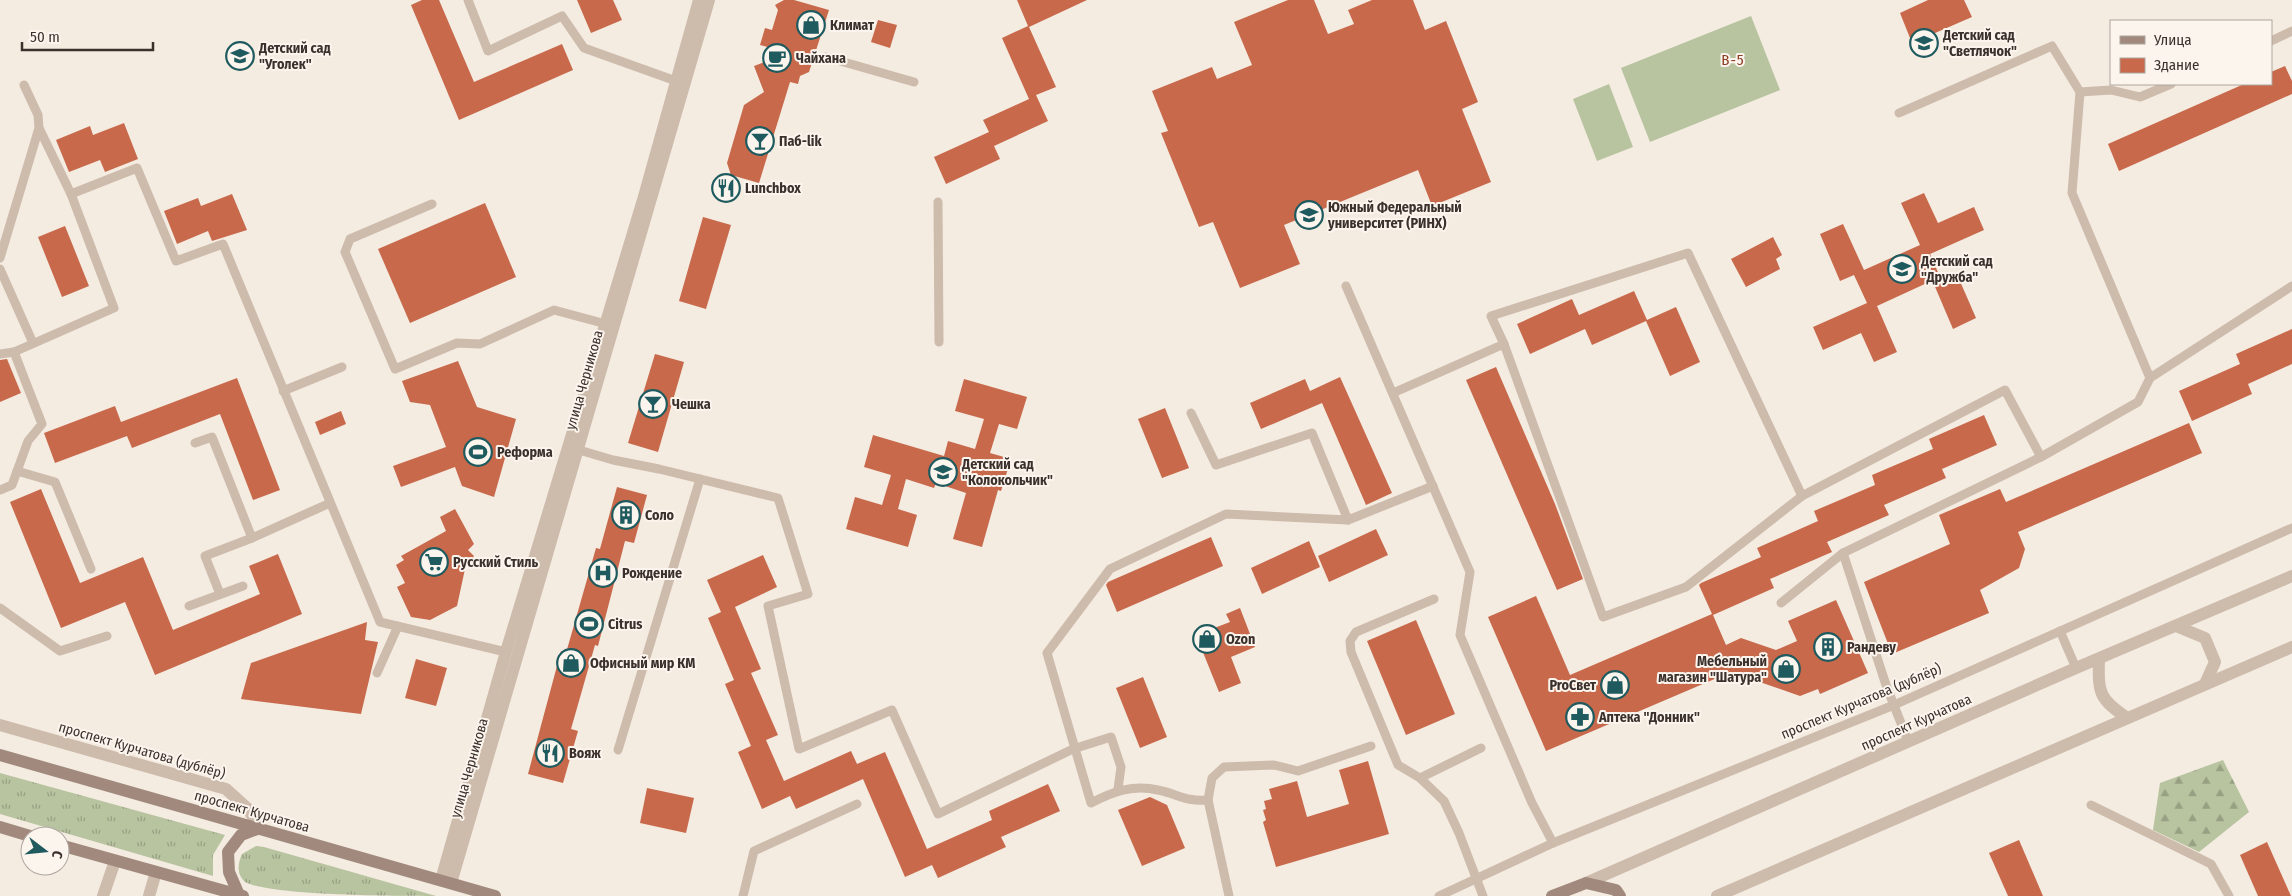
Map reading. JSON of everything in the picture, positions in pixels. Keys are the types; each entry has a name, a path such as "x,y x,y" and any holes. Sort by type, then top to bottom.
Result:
{"main road":[{"name":"проспект Курчатова","path":"0,756 495,896"},
{"path":"0,827 20,833"},
{"path":"241,895 229,872 228,852 241,835 260,828"},
{"path":"70,848 241,895"},
{"name":"проспект Курчатова","path":"1552,896 1586,883"},
{"path":"1586,883 1616,890 1620,896"}],"street":[{"name":"улица Черникова","path":"446,882 506,652 606,324 699,0"},
{"name":"улица Черникова","path":"446,882 579,450 709,0"},
{"name":"проспект Курчатова","path":"1586,883 1908,741 2292,576"},
{"path":"2176,626 2205,638 2216,662 2206,684"},
{"path":"1717,896 2292,647"},
{"path":"2099,659 2098,681 2105,702 2128,718"},
{"name":"проспект Курчатова (дублёр)","path":"0,725 226,789 248,808 260,828"},
{"path":"103,896 114,861"},
{"path":"149,896 156,872"}],"lane":[{"path":"468,0 488,51 562,16 584,48 676,81"},
{"path":"2272,41 2292,31"},
{"path":"1899,113 2052,46 2080,92 2072,193 2150,378"},
{"path":"826,57 914,82"},
{"path":"0,354 14,352 114,308 70,194 39,128 38,115 24,85"},
{"path":"2080,92 2111,90 2140,97 2169,85"},
{"path":"0,258 39,128"},
{"path":"70,194 137,168 176,261 222,244 380,622 506,652"},
{"path":"938,202 939,342"},
{"path":"432,204 350,239 345,252 395,369 458,343 480,344 554,310 606,324"},
{"path":"1802,496 1688,253 1491,316 1504,344 1603,616 1686,587 1802,496 2005,390 2041,457"},
{"path":"0,269 33,343"},
{"path":"1346,286 1470,572 1460,635 1532,803 1553,843"},
{"path":"1781,603 1843,553 2041,457 2138,402 2150,378 2292,286"},
{"path":"1393,393 1504,344"},
{"path":"0,490 12,485 28,441 42,424 14,352"},
{"path":"283,391 342,367"},
{"path":"1191,413 1216,465 1312,433 1348,520"},
{"path":"195,443 212,437 252,538"},
{"path":"579,450 612,460 778,498 808,594 768,606 799,749 892,710 938,814 1073,749 1111,736 1121,767 1118,789"},
{"path":"17,471 54,482 91,569"},
{"path":"618,750 700,479"},
{"path":"1208,800 1182,799 1158,789 1118,789 1090,803 1047,653 1110,569 1226,514 1348,520 1433,486"},
{"path":"220,594 204,556 252,538 330,503"},
{"name":"проспект Курчатова (дублёр)","path":"1439,896 1475,881 1553,843 1894,705 2292,528"},
{"path":"1843,553 1908,741"},
{"path":"189,606 242,586"},
{"path":"1434,599 1356,632 1350,641 1351,652 1398,765 1420,778 1444,802 1459,833 1475,881 1483,896"},
{"path":"0,608 60,651 107,636"},
{"path":"378,674 398,626"},
{"path":"2060,631 2076,668"},
{"path":"1228,896 1208,800 1212,778 1224,767 1274,765 1298,771 1371,746"},
{"path":"1420,778 1482,748"},
{"path":"743,896 754,852 857,804"},
{"path":"2091,804 2212,864 2229,896"}],"green space":[{"path":"1751,16 1780,90 1650,142 1621,68"},
{"path":"1609,84 1633,147 1597,161 1573,99"},
{"path":"2223,760 2249,812 2199,852 2153,830 2160,783"},
{"path":"0,773 225,835 213,855 213,876 70,834 70,826 41,826 0,814"},
{"path":"256,846 436,896 307,893 259,887 245,882 240,876 239,868 242,854"}],"building":[{"path":"422,0 439,0 474,82 562,44 573,70 459,120 411,5"},
{"path":"577,0 613,0 622,20 591,33"},
{"path":"784,0 794,0 829,10 809,72 800,76 798,84 790,82 759,183 731,175 727,163 744,105 764,92 754,66 789,53 760,45 765,28 772,30 778,10 775,5"},
{"path":"1017,0 1087,0 1029,27 1056,87 1036,95 1048,121 994,146 1000,159 946,184 934,157 989,132 983,120 1029,99 1002,38 1028,26"},
{"path":"1288,0 1314,0 1328,34 1354,24 1348,10 1372,0 1413,0 1425,30 1446,21 1478,102 1462,109 1491,182 1432,206 1418,170 1284,225 1300,264 1240,288 1213,222 1199,227 1161,133 1168,131 1152,91 1212,67 1217,79 1252,65 1234,22"},
{"path":"1928,0 1964,0 1972,17 1912,43 1900,13"},
{"path":"878,20 897,25 890,48 871,42"},
{"path":"2285,66 2292,81 2292,94 2119,171 2108,144 2242,85 2272,85 2272,72"},
{"path":"124,123 138,159 105,172 100,160 69,172 56,140 90,126 93,135"},
{"path":"1924,193 1938,223 1974,207 1984,230 1930,254 1940,277 1877,306 1897,352 1874,362 1861,333 1823,350 1813,327 1867,303 1854,275 1840,281 1820,234 1843,224 1864,270 1920,245 1901,203"},
{"path":"232,194 247,230 212,241 208,231 177,244 164,211 198,198 201,206"},
{"path":"485,203 516,277 410,323 378,249"},
{"path":"703,217 731,225 706,309 679,301"},
{"path":"65,226 89,286 62,297 38,237"},
{"path":"1773,237 1782,255 1776,259 1780,269 1746,287 1731,259"},
{"path":"1956,272 1976,318 1953,329 1933,282"},
{"path":"1634,291 1647,320 1676,307 1700,362 1670,376 1646,321 1592,345 1585,329 1530,354 1517,324 1572,299 1579,315"},
{"path":"2292,329 2292,364 2248,384 2252,394 2192,421 2179,391 2240,364 2236,354"},
{"path":"655,354 684,362 658,452 628,443"},
{"path":"7,359 21,393 0,402 0,360"},
{"name":"Реформа","path":"458,361 477,407 516,419 494,497 462,486 455,467 401,487 393,466 446,447 430,405 410,402 402,381"},
{"path":"1496,367 1555,504 1583,579 1557,590 1466,380"},
{"path":"1340,377 1392,493 1366,505 1322,403 1261,429 1250,403 1305,379 1310,391"},
{"path":"237,378 280,490 253,500 220,414 132,448 127,436 55,463 44,433 115,406 121,422"},
{"path":"964,379 1027,397 1017,429 999,424 990,453 1011,459 1001,491 998,490 982,547 953,539 966,493 936,483 934,488 906,479 898,509 917,515 908,547 846,529 855,497 882,505 891,475 864,467 873,435 944,456 948,441 975,449 984,419 955,411"},
{"path":"1165,408 1189,468 1162,478 1138,419"},
{"path":"341,411 346,424 320,435 315,422"},
{"path":"1984,415 1997,445 1942,469 1946,478 1884,505 1889,515 1827,542 1832,552 1770,579 1774,588 1713,615 1726,645 1741,638 1776,650 1797,641 1788,621 1836,600 1868,673 1820,694 1818,689 1800,696 1731,672 1546,751 1488,617 1536,596 1570,675 1712,614 1699,585 1701,583 1761,557 1757,548 1818,521 1814,511 1875,485 1872,475 1933,449 1929,439"},
{"path":"2189,423 2202,453 2018,532 2025,549 2019,568 1980,590 1989,613 1892,654 1864,582 1950,544 1939,515 2000,489 2006,502"},
{"path":"617,487 647,495 634,543 625,541 598,646 595,645 571,729 578,731 563,783 528,774 561,651 566,653 596,548 600,549"},
{"path":"41,489 80,583 143,557 173,630 260,594 249,566 278,554 302,614 155,675 125,602 61,628 10,502"},
{"name":"Русский Стиль","path":"455,509 474,544 468,550 474,556 465,569 457,606 430,620 411,617 397,587 405,583 396,565 404,560 401,556 446,531 440,517"},
{"path":"1376,529 1388,555 1329,582 1318,556"},
{"path":"1211,537 1223,566 1117,612 1106,585 1108,582"},
{"path":"1309,541 1320,567 1262,594 1251,568"},
{"path":"763,555 777,587 735,607 761,669 751,673 778,735 766,740 784,781 851,751 857,764 885,752 927,849 992,820 989,811 1048,784 1060,811 1001,837 1006,847 938,878 932,865 905,877 863,779 796,809 790,796 762,809 738,752 751,746 725,684 734,680 708,618 721,612 707,580"},
{"path":"1240,608 1255,647 1231,657 1241,683 1219,692 1196,635 1230,622 1226,614"},
{"path":"1416,620 1455,714 1406,735 1367,641"},
{"path":"367,622 365,640 378,642 361,714 241,699 251,663"},
{"path":"416,659 447,668 436,706 405,698"},
{"path":"1143,677 1167,737 1140,748 1116,688"},
{"path":"1368,761 1389,834 1276,867 1263,822 1266,820 1263,810 1266,809 1264,801 1272,799 1269,789 1297,781 1307,817 1349,804 1339,770"},
{"path":"647,788 694,798 686,833 640,823"},
{"path":"1150,797 1167,805 1185,848 1142,866 1118,810"},
{"path":"2019,840 2043,896 2008,896 1989,853"},
{"path":"2267,842 2291,896 2258,896 2240,855"}],"place":[{"name":"Климат","path":"811,25"},
{"name":"Детский сад \"Светлячок\"","path":"1924,43"},
{"name":"Детский сад \"Уголек\"","path":"240,56"},
{"name":"Чайхана","path":"777,58"},
{"name":"Паб-lik","path":"760,141"},
{"name":"Lunchbox","path":"726,188"},
{"name":"Южный Федеральный университет (РИНХ)","path":"1309,215"},
{"name":"Детский сад \"Дружба\"","path":"1902,269"},
{"name":"Чешка","path":"653,404"},
{"name":"Реформа","path":"478,452"},
{"name":"Детский сад \"Колокольчик\"","path":"943,472"},
{"name":"Соло","path":"626,515"},
{"name":"Русский Стиль","path":"434,562"},
{"name":"Рождение","path":"603,573"},
{"name":"Citrus","path":"589,624"},
{"name":"Ozon","path":"1207,639"},
{"name":"Рандеву","path":"1828,647"},
{"name":"Офисный мир КМ","path":"571,663"},
{"name":"Мебельный магазин \"Шатура\"","path":"1786,669"},
{"name":"ProСвет","path":"1615,685"},
{"name":"Аптека \"Донник\"","path":"1580,717"},
{"name":"Вояж","path":"550,753"}],"district":[{"name":"В-5","path":"1733,60"}]}
